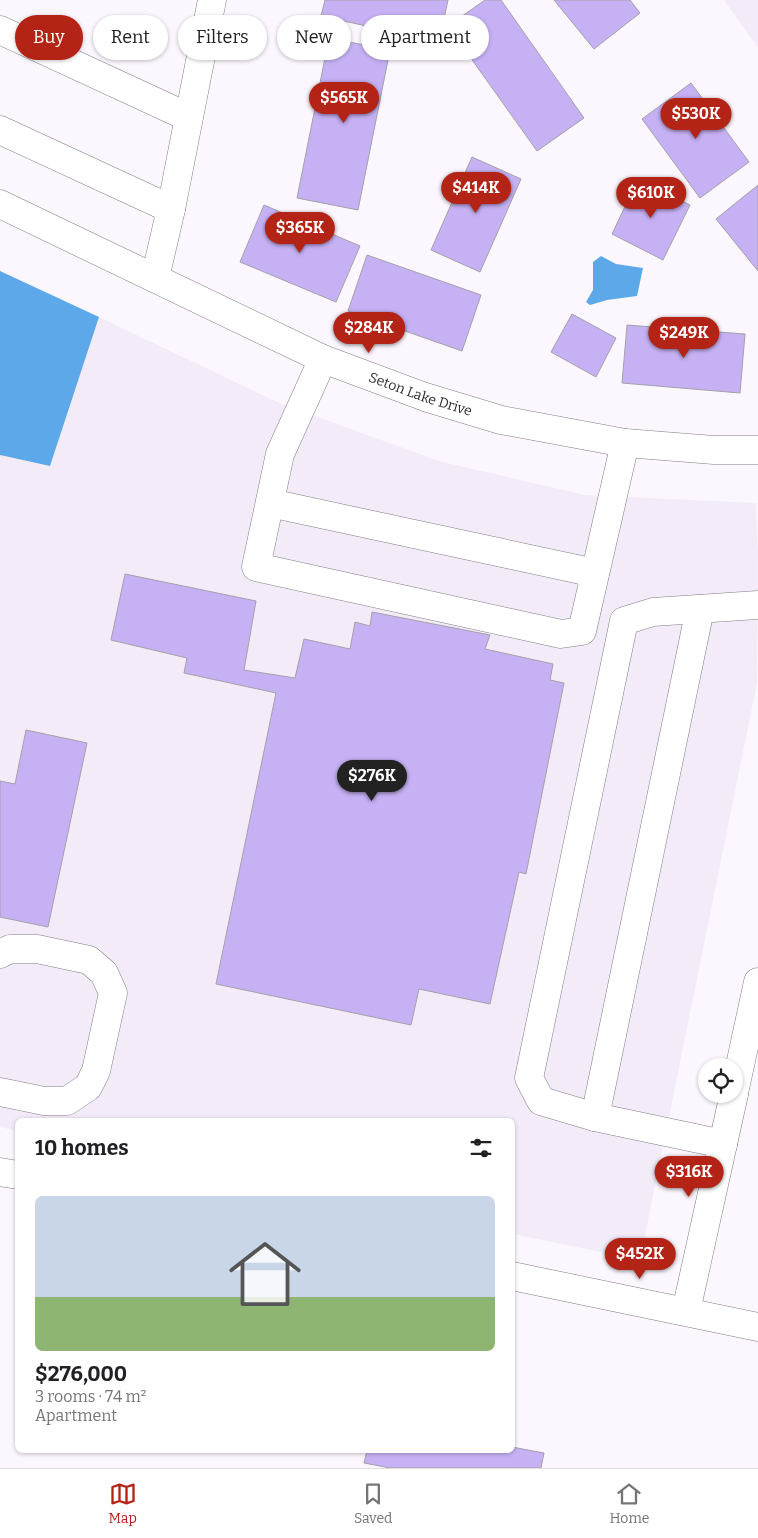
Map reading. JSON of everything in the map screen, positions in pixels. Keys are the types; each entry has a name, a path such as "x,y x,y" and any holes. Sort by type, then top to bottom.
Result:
{"street":[{"path":"155,278 171,209 212,0"},
{"path":"0,30 188,117"},
{"path":"0,130 171,209"},
{"name":"Seton Lake Drive","path":"0,204 323,359 425,397 500,420 625,443 714,450 758,450"},
{"path":"323,359 280,454 256,567 561,634 582,631 625,443"},
{"path":"270,503 595,573"},
{"path":"723,1144 595,1117 541,1101 529,1078 624,621 653,612 758,605"},
{"path":"595,1117 700,609"},
{"path":"0,954 10,949 37,949 89,960 104,973 113,993 96,1071 88,1087 68,1101 44,1101 0,1092"},
{"path":"742,1058 758,982"},
{"path":"686,1312 732,1103"},
{"path":"0,1172 15,1174"},
{"path":"515,1277 758,1327"}],"shaded area":[{"path":"724,0 758,0 758,48"},
{"path":"99,317 279,403 442,462 586,495 756,503 758,554 757,683 640,1260 515,1234 515,1118 15,1118 15,1131 0,1127 0,455 50,466"}],"water":[{"path":"601,256 616,264 643,268 637,296 607,300 590,305 586,302 593,290 593,262"},
{"path":"0,271 99,317 50,466 0,455"}],"building":[{"path":"325,0 448,0 445,15 361,15 361,25 351,23 351,15 321,15"},
{"path":"485,0 501,0 584,118 537,151 472,60 489,60 489,15 464,15"},
{"path":"554,0 630,0 640,13 594,49"},
{"path":"351,42 361,44 361,60 388,60 358,210 297,198 325,60 351,60"},
{"path":"691,83 749,162 700,198 642,119"},
{"path":"472,157 521,179 480,272 431,250"},
{"path":"638,179 690,205 663,260 612,234"},
{"path":"758,185 758,271 716,219"},
{"path":"264,205 360,246 336,302 240,262"},
{"path":"367,255 481,295 462,351 348,311"},
{"path":"572,314 616,338 596,377 551,352"},
{"path":"627,325 745,334 740,393 622,383"},
{"path":"125,574 256,601 244,670 295,678 304,639 350,649 355,622 370,626 372,612 490,635 485,649 553,664 550,680 564,683 526,874 519,872 490,1004 419,989 411,1025 216,984 276,693 184,673 187,658 111,640"},
{"path":"26,730 87,743 48,927 0,917 0,781 15,784"},
{"path":"515,1448 544,1453 541,1468 390,1468 364,1463 366,1453 515,1453"}]}
